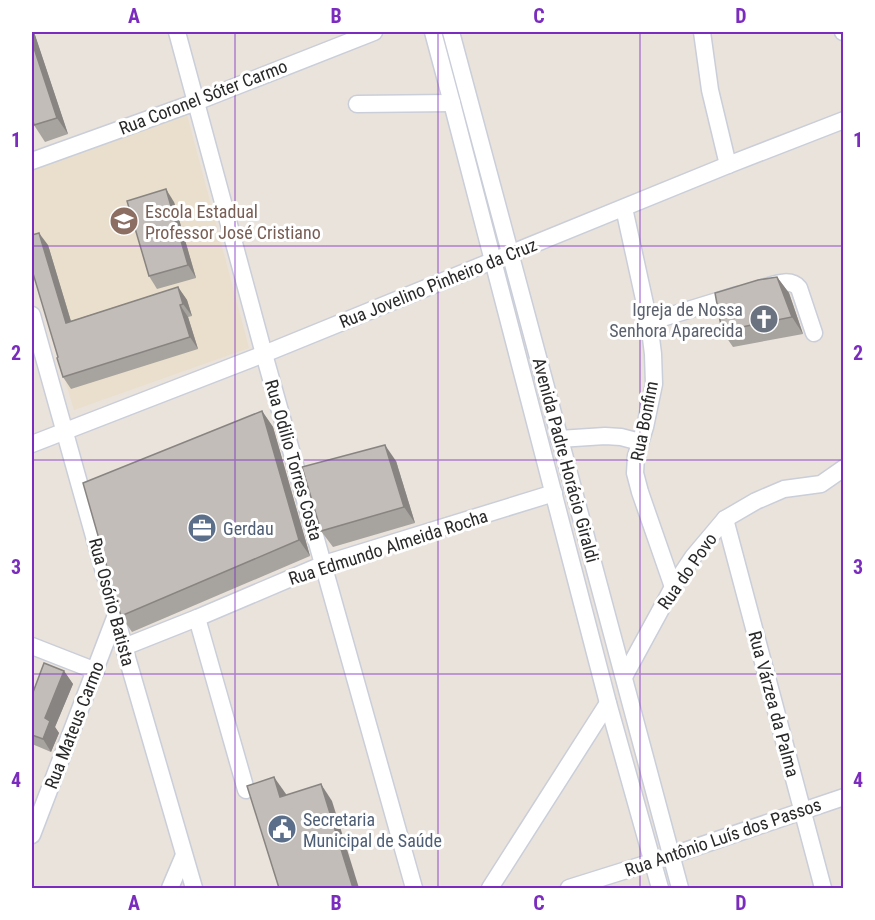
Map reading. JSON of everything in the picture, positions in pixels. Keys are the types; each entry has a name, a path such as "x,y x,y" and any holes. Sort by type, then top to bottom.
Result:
{"street":[{"name":"Rua Odilio Torres Costa","path":"177,32 264,354 414,888"},
{"name":"Rua Coronel Sóter Carmo","path":"32,160 196,102 374,32"},
{"name":"Avenida Padre Horácio Giraldi","path":"433,32 608,703 660,888"},
{"name":"Avenida Padre Horácio Giraldi","path":"451,32 680,888"},
{"path":"702,32 710,90 728,165"},
{"path":"357,104 453,103"},
{"name":"Rua Jovelino Pinheiro da Cruz","path":"32,444 264,354 843,120"},
{"name":"Rua Bonfim","path":"624,208 649,322 653,354 654,384 636,456 635,473 672,587"},
{"path":"649,322 778,283 788,282 800,288 814,333"},
{"name":"Rua Osório Batista","path":"32,315 194,888"},
{"path":"559,439 604,435 640,442"},
{"name":"Rua do Povo","path":"624,677 672,587 693,557 725,519 756,501 784,489 821,484 843,468"},
{"path":"821,484 843,484"},
{"name":"Rua Edmundo Almeida Rocha","path":"124,647 324,564 554,493"},
{"name":"Rua Várzea da Palma","path":"725,519 823,888"},
{"name":"Rua Mateus Carmo","path":"32,835 116,615"},
{"path":"197,618 246,790"},
{"path":"32,646 96,671"},
{"path":"490,888 608,703"},
{"name":"Rua Antônio Luís dos Passos","path":"569,888 843,797"},
{"path":"170,888 184,855"}],"shaded area":[{"name":"Escola Estadual Professor José Cristiano","path":"187,115 249,348 74,410 32,271 32,171"}],"building":[{"path":"32,42 57,118 34,125 32,117"},
{"path":"166,189 188,265 149,276 127,201"},
{"path":"39,233 66,323 178,287 183,304 180,305 190,337 63,377 32,270 32,235"},
{"path":"777,277 792,317 722,331 715,293 758,280"},
{"name":"Gerdau","path":"262,411 299,540 121,616 83,483"},
{"path":"385,445 404,507 321,531 302,467"},
{"path":"44,663 64,671 45,718 50,721 43,739 32,735 32,695"},
{"name":"Secretaria Municipal de Saúde","path":"274,777 280,797 321,784 353,888 279,888 247,786"}],"place":[{"name":"Escola Estadual Professor José Cristiano","path":"124,221"},
{"name":"Igreja de Nossa Senhora Aparecida","path":"764,319"},
{"name":"Gerdau","path":"202,528"},
{"name":"Secretaria Municipal de Saúde","path":"282,829"}]}
